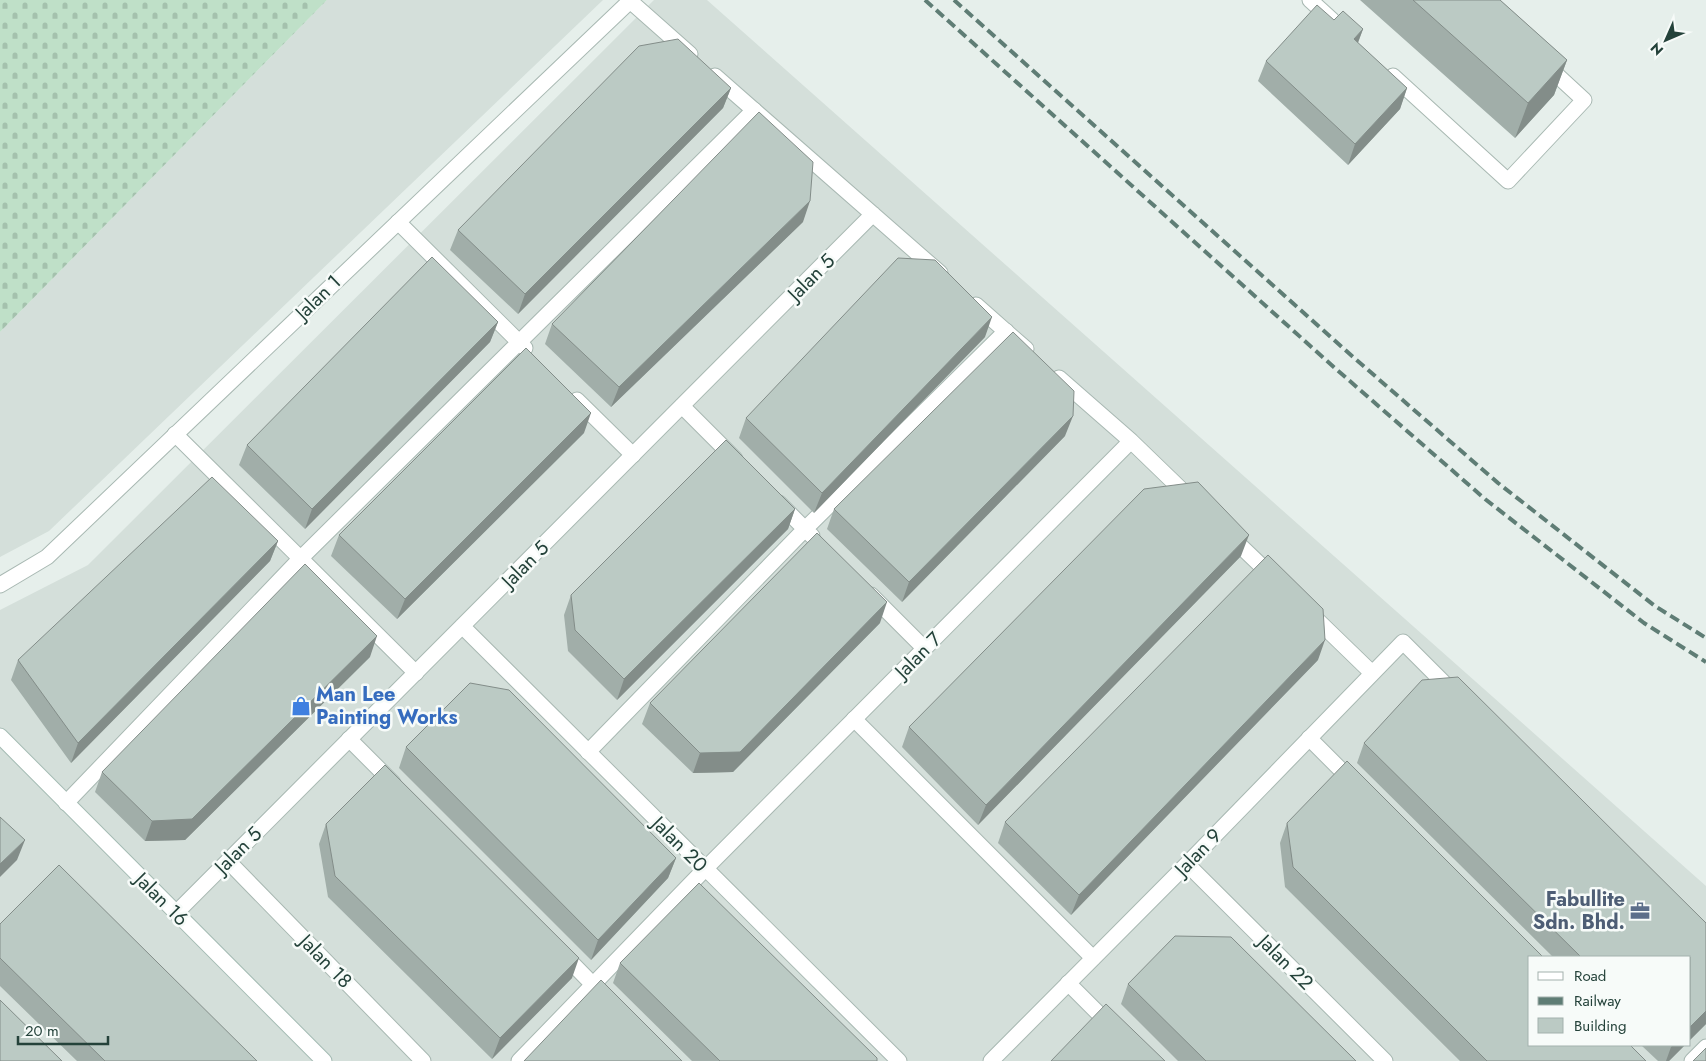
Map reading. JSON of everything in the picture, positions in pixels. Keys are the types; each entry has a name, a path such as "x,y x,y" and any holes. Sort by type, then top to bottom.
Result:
{"street":[{"path":"1310,0 1340,27"},
{"path":"630,1 947,280"},
{"name":"Jalan 1","path":"0,585 46,557 630,1"},
{"path":"1384,67 1508,181 1584,100 1533,54"},
{"path":"66,803 300,558 754,110"},
{"name":"Jalan 5","path":"176,913 873,214"},
{"path":"398,222 532,355"},
{"path":"962,292 1036,357"},
{"path":"588,752 805,529 1006,332"},
{"path":"1050,370 1132,441 1202,510"},
{"path":"566,388 633,455"},
{"path":"682,406 744,468"},
{"path":"175,434 416,673"},
{"name":"Jalan 7","path":"520,1061 705,868 1132,441"},
{"path":"771,495 819,543"},
{"path":"1216,523 1287,591"},
{"path":"862,586 925,649"},
{"path":"1302,605 1372,673"},
{"name":"Jalan 20","path":"462,626 899,1061"},
{"name":"Jalan 9","path":"991,1061 1403,642 1466,704"},
{"path":"854,719 1093,958"},
{"name":"Jalan 16","path":"0,736 324,1061"},
{"path":"1309,738 1364,794"},
{"path":"349,739 405,795"},
{"name":"Jalan 18","path":"228,861 423,1061"},
{"name":"Jalan 22","path":"1186,864 1385,1061"},
{"path":"551,942 621,1012"},
{"path":"1068,983 1118,1033"},
{"path":"1692,1061 1706,1047"}],"shaded area":[{"path":"327,0 603,0 49,531 0,557 0,332"},
{"path":"654,0 707,0 1706,886 1706,1061 0,1061 0,610 88,565"}],"green space":[{"path":"0,0 327,0 0,332"}],"building":[{"path":"1413,0 1500,0 1567,60 1528,103"},
{"path":"1317,5 1334,20 1343,11 1363,29 1354,39 1407,88 1355,144 1266,61"},
{"path":"678,39 731,88 525,294 458,230 639,46"},
{"path":"759,112 813,162 810,201 619,387 552,324"},
{"path":"432,257 498,322 312,509 247,445"},
{"path":"898,258 935,260 992,317 822,493 746,418"},
{"path":"1013,332 1074,391 1073,416 909,582 834,509"},
{"path":"526,348 591,413 405,599 339,535"},
{"path":"726,440 795,509 624,679 575,630 571,595"},
{"path":"212,477 278,541 78,743 18,660"},
{"path":"1198,482 1249,535 986,805 909,727 1144,489"},
{"path":"817,533 887,602 740,752 700,753 650,703"},
{"path":"1268,555 1323,609 1325,640 1079,895 1005,822"},
{"path":"305,564 377,636 192,819 152,821 102,772"},
{"path":"1458,677 1706,923 1706,1011 1691,1026 1691,956 1580,956 1364,743 1422,680"},
{"path":"470,683 509,690 676,858 598,940 406,747"},
{"path":"1347,761 1542,956 1528,956 1528,1046 1631,1046 1646,1061 1487,1061 1293,867 1287,823"},
{"path":"385,765 579,958 500,1038 335,876 326,824"},
{"path":"0,817 25,840 0,864"},
{"path":"59,865 257,1061 105,1061 0,958 0,924"},
{"path":"699,883 877,1058 877,1061 720,1061 620,963"},
{"path":"1175,936 1231,937 1356,1061 1206,1061 1128,984"},
{"path":"601,980 682,1061 524,1061"},
{"path":"0,1000 62,1061 0,1061"},
{"path":"1106,1004 1165,1061 1051,1061"},
{"path":"1706,1048 1706,1061 1693,1061"}],"railway":[{"path":"925,0 1336,369 1485,499 1644,623 1706,662"},
{"path":"954,0 1352,356 1498,483 1655,606 1706,638"}],"place":[{"name":"Man Lee Painting Works","path":"301,706"},
{"name":"Fabullite Sdn. Bhd.","path":"1640,911"}]}
